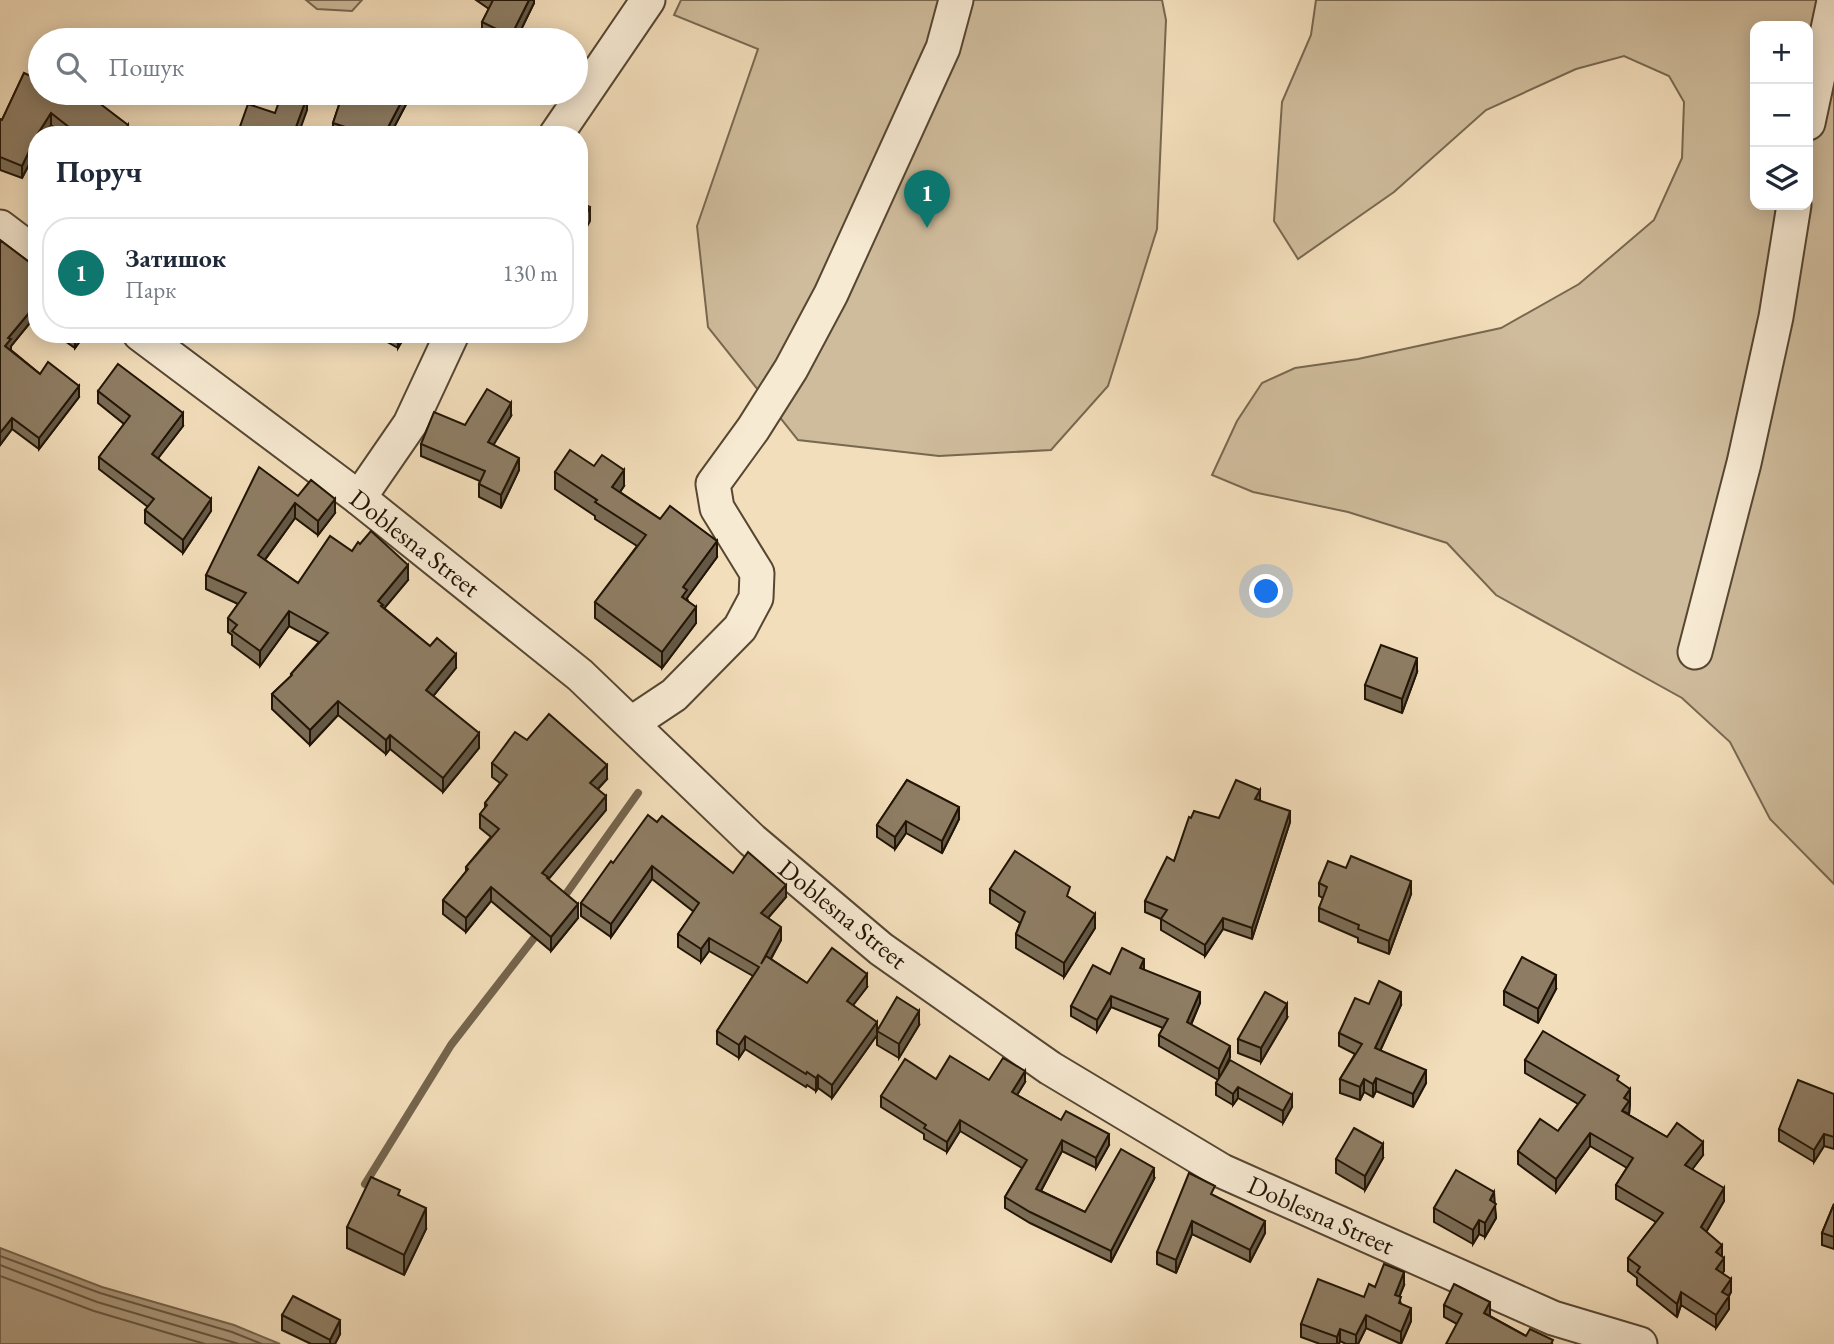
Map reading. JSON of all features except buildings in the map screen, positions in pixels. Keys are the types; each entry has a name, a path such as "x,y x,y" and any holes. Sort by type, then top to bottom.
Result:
{"street":[{"path":"588,88 648,0"},
{"path":"632,723 674,695 740,628 756,598 757,573 716,508 713,484 753,429 791,369 831,294 943,48 956,0"},
{"path":"1813,100 1834,1"},
{"path":"562,126 576,105"},
{"path":"1695,652 1747,450 1776,317 1793,210"},
{"path":"0,227 28,248"},
{"name":"Doblesna Street","path":"152,343 359,498 580,675 752,840 881,949 1050,1068 1222,1171 1553,1318 1640,1344"},
{"path":"359,498 410,424 448,343"}],"shaded area":[{"path":"306,0 362,0 352,11 317,9"},
{"path":"681,0 1162,0 1166,20 1157,229 1108,386 1051,450 939,456 798,440 708,327 697,226 758,49 674,15"},
{"path":"1316,0 1834,0 1834,884 1770,819 1730,742 1682,698 1496,595 1447,543 1348,512 1253,492 1212,475 1237,421 1262,383 1295,368 1358,359 1501,328 1579,284 1654,220 1682,158 1684,102 1669,76 1624,56 1576,69 1486,110 1394,192 1298,259 1274,221 1282,102 1311,35"}],"water":[{"path":"0,1248 102,1287 234,1325 280,1344 0,1344"}],"waterway":[{"path":"561,901 638,793"},
{"path":"365,1184 451,1045 541,929"}],"place":[{"name":"Затишок","path":"927,228"}]}
